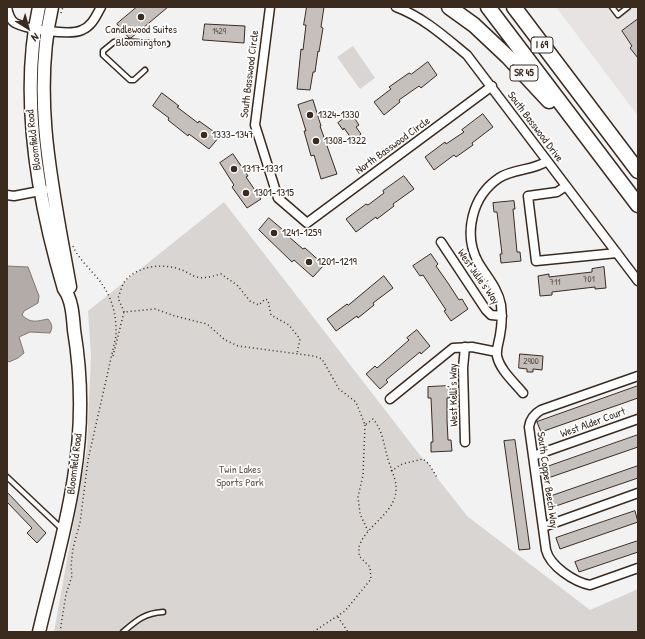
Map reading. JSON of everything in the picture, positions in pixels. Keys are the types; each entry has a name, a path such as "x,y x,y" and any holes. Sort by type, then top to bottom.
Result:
{"highway":[{"name":"SR 45","path":"449,7 474,25 508,57 592,144"},
{"name":"I 69","path":"488,7 638,205"},
{"name":"I 69","path":"514,7 638,171"},
{"path":"524,7 542,32 571,83"}],"main road":[{"name":"Bloomfield Road","path":"39,7 44,67 44,112 46,139 70,287 68,294 78,358 80,410 74,478 39,632"},
{"name":"Bloomfield Road","path":"52,7 42,30 31,63 30,101 32,129 41,191 58,268 64,289 68,294"}],"street":[{"path":"7,7 11,19 16,23 42,30 70,33 82,30 92,22 101,7"},
{"name":"South Basswood Circle","path":"270,7 255,125 278,198 307,223"},
{"name":"South Basswood Drive","path":"396,7 408,12 437,31 467,55 492,86 638,281"},
{"name":"North Basswood Circle","path":"307,223 492,86"},
{"path":"523,393 501,366 497,352 501,333 501,306 497,293 478,262 473,249 471,229 473,214 483,193 500,178 514,171 540,166 547,161"},
{"path":"566,186 557,192 528,196 536,261 617,253"},
{"path":"7,195 14,196 54,189"},
{"name":"West Julie's Way","path":"441,242 486,310 491,314 502,316"},
{"name":"West Kelli's Way","path":"465,347 463,368 465,442"},
{"path":"390,399 453,348 472,347 497,352"},
{"name":"South Copper Beech Way","path":"638,376 536,412 529,427 542,527 546,550 551,561 558,568 583,583 594,584 638,568"},
{"name":"West Alder Court","path":"533,456 638,419"},
{"path":"542,527 638,493"}],"lane":[{"path":"612,7 618,15 628,7"},
{"path":"145,70 134,80 130,80 103,55 103,51 114,42 120,41 167,44"},
{"path":"7,477 63,530"},
{"path":"123,632 138,619 152,613 163,612"}],"path":[{"path":"107,375 124,312 118,298 125,281 138,271 150,267 162,266 182,270 196,277 208,278 220,274 237,284 250,301 259,305 265,299 268,300 271,315 289,325 300,339 297,354"},
{"path":"124,312 156,310 207,324 225,340 238,346 314,356 322,359 339,389 356,402 364,425 363,475 358,497 360,514 368,531"},
{"path":"314,632 345,611 371,579 370,567 359,556 359,547 368,531 374,527 395,500 396,484 391,471 379,425 373,419 364,425"},
{"path":"391,471 402,464 423,459 429,464 438,479"},
{"path":"338,617 348,632"}],"shaded area":[{"path":"556,7 638,7 638,116"},
{"path":"7,266 28,267 39,296 38,303 24,311 22,315 31,321 48,319 52,327 50,333 30,332 19,337 24,353 18,358 9,362 7,360"}],"green space":[{"path":"353,46 375,78 360,89 337,57"},
{"name":"Twin Lakes Sports Park","path":"224,202 423,459 429,464 438,479 467,516 590,610 638,589 638,632 54,632 87,448 91,356 88,311"}],"building":[{"name":"Candlewood Suites Bloomington","path":"137,7 168,7 131,38 129,38 117,24"},
{"path":"307,7 324,7 321,27 323,28 319,52 318,51 315,72 313,72 310,90 297,89 301,49 303,50 306,25 304,25"},
{"path":"638,19 638,58 630,48 632,46 622,31"},
{"path":"205,24 245,26 244,43 203,40"},
{"path":"428,62 437,75 421,88 419,86 399,100 400,102 384,115 374,102 391,89 389,87"},
{"path":"162,93 198,123 199,121 220,136 209,149 189,134 188,136 168,120 169,118 153,106"},
{"path":"313,100 320,126 337,174 321,179 314,155 311,156 304,131 306,131 298,105"},
{"path":"351,113 359,125 356,127 361,134 353,141 344,128 343,130 338,123"},
{"path":"483,114 493,127 472,143 473,145 456,157 454,155 434,170 425,157 445,142 446,144 464,132 462,130"},
{"path":"233,154 261,199 247,208 232,187 234,185 220,163"},
{"path":"404,176 414,189 393,204 394,206 377,219 376,217 356,232 346,219 366,204 368,205 384,193 383,191"},
{"path":"514,201 515,209 513,209 517,252 520,252 521,261 501,263 500,254 502,254 497,212 494,212 493,203"},
{"path":"269,218 303,249 305,248 324,265 313,277 294,260 292,262 259,230"},
{"path":"431,254 438,264 436,266 459,300 462,299 468,309 451,321 444,311 446,310 423,275 420,276 413,266"},
{"path":"604,267 606,288 595,289 595,287 552,292 552,295 540,296 538,276 549,274 549,277 592,272 592,269"},
{"path":"384,276 393,288 373,303 374,305 358,318 357,316 336,331 327,319 347,304 348,305"},
{"path":"417,330 430,346 421,354 420,352 386,380 388,382 380,389 366,374 375,366 377,368 409,340 407,338"},
{"path":"520,354 543,356 542,370 533,369 533,372 527,372 527,369 519,368"},
{"path":"449,386 450,398 447,398 447,419 448,440 451,440 452,451 431,452 431,442 433,442 431,398 428,398 428,387"},
{"path":"638,386 638,398 541,432 537,422"},
{"path":"638,435 638,447 548,478 544,468"},
{"path":"515,440 530,549 519,550 504,441"},
{"path":"638,466 638,478 550,508 546,498"},
{"path":"7,492 46,533 37,543 27,533 32,528 7,502"},
{"path":"635,511 638,522 560,549 556,538"},
{"path":"638,541 638,552 579,572 575,562"}],"place":[{"name":"Candlewood Suites Bloomington","path":"141,17"},
{"name":"1324-1330","path":"310,115"},
{"name":"1333-1347","path":"204,135"},
{"name":"1308-1322","path":"316,141"},
{"name":"1317-1331","path":"234,169"},
{"name":"1301-1315","path":"246,193"},
{"name":"1241-1259","path":"274,233"},
{"name":"1201-1219","path":"309,262"}]}
